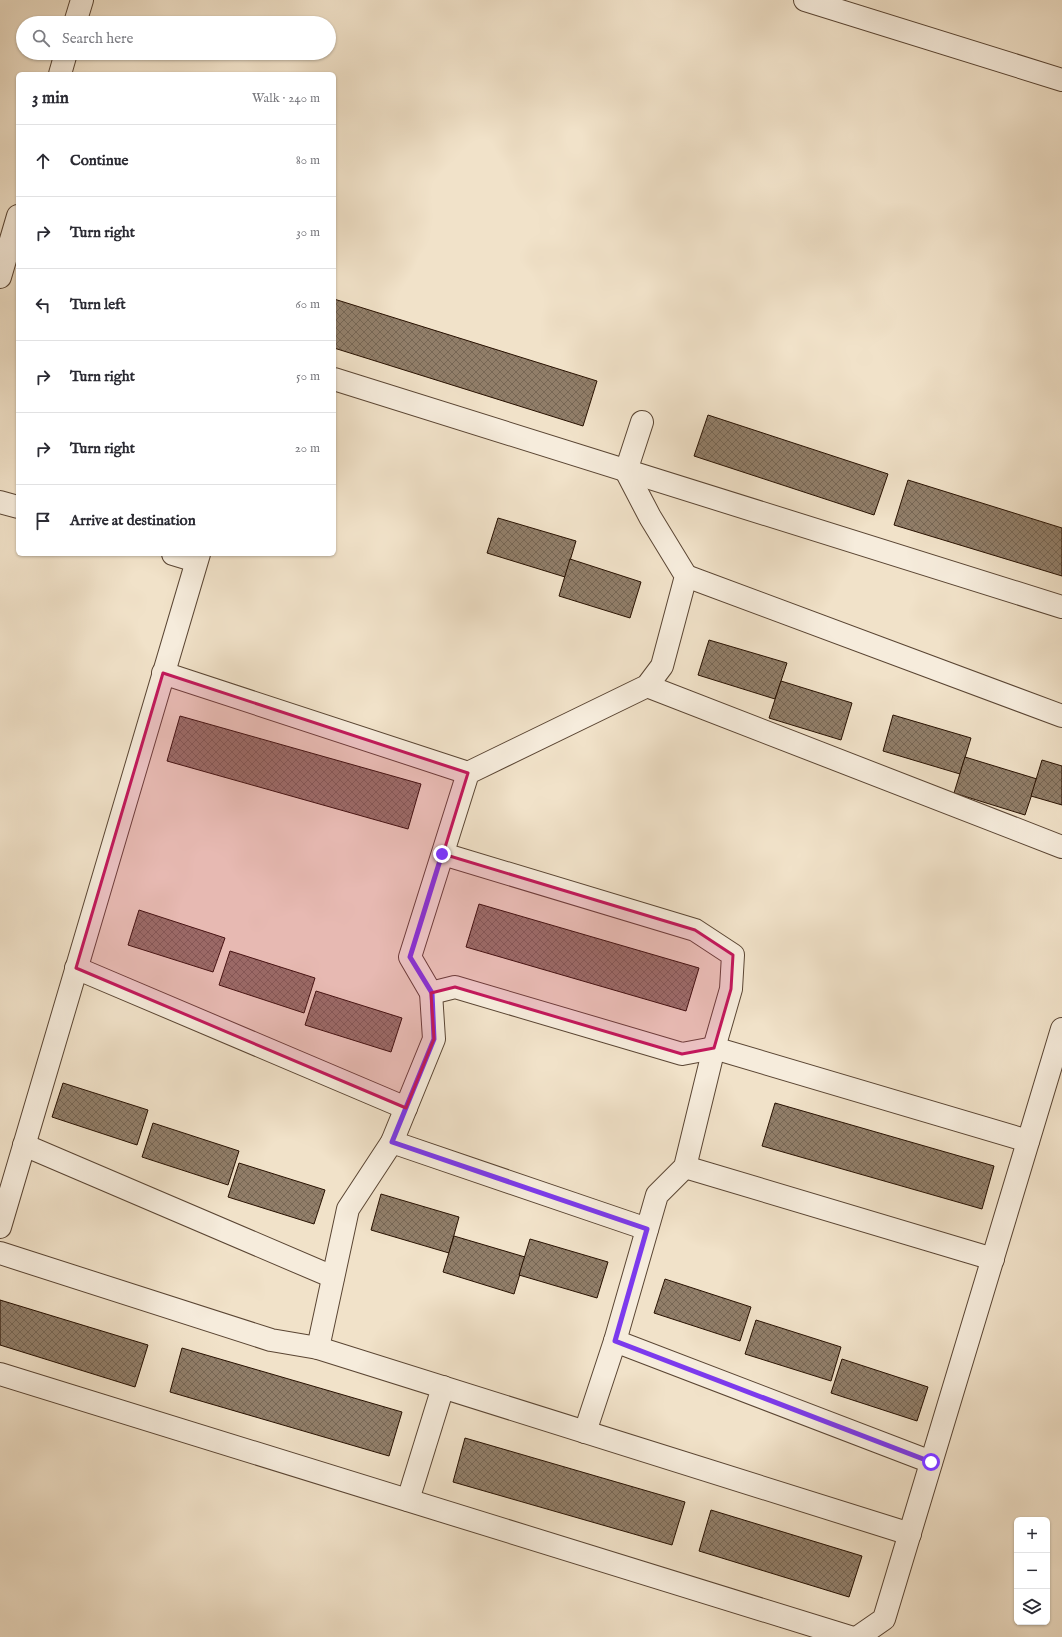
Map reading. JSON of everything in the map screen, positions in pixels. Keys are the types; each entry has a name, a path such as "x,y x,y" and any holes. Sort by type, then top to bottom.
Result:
{"street":[{"path":"77,16 82,0"},
{"path":"805,0 1062,80"},
{"path":"61,72 64,60"},
{"path":"0,277 16,223"},
{"path":"336,380 1062,607"},
{"path":"642,422 626,471 650,517 686,576 1062,716"},
{"path":"0,502 16,506"},
{"path":"0,1227 197,557"},
{"path":"163,673 468,773 647,686 662,666 686,576"},
{"path":"647,686 1062,847"},
{"path":"318,1348 348,1209 392,1142 434,1039 432,993 410,957 468,773"},
{"path":"442,854 695,930 733,955 731,989 714,1048 685,1167 657,1195 615,1341 585,1432"},
{"path":"76,968 406,1108"},
{"path":"432,993 456,987 682,1054 714,1048 1028,1141"},
{"path":"858,1637 884,1619 1062,1029"},
{"path":"392,1142 647,1229"},
{"path":"24,1145 333,1277"},
{"path":"685,1167 993,1260"},
{"path":"0,1253 270,1340 318,1348 910,1534"},
{"path":"615,1341 931,1462"},
{"path":"0,1374 850,1637"},
{"path":"408,1500 443,1387"}],"highlighted area":[{"path":"163,673 468,773 443,854 695,930 733,955 731,989 714,1048 682,1054 455,987 431,993 434,1039 406,1108 76,968"}],"building":[{"path":"336,300 597,381 583,426 336,349"},
{"path":"708,415 888,474 874,515 694,456"},
{"path":"908,480 1062,528 1062,576 894,525"},
{"path":"498,518 576,541 565,577 487,553"},
{"path":"570,559 641,582 630,618 559,596"},
{"path":"709,640 787,663 775,699 698,675"},
{"path":"781,681 852,703 841,740 769,718"},
{"path":"893,715 971,738 960,774 883,751"},
{"path":"180,716 421,784 408,829 167,761"},
{"path":"965,757 1037,779 1025,815 954,793"},
{"path":"1042,760 1062,766 1062,805 1031,796"},
{"path":"479,904 699,968 686,1011 466,947"},
{"path":"139,910 225,938 213,972 128,945"},
{"path":"230,951 315,978 304,1013 219,985"},
{"path":"316,991 402,1018 391,1052 305,1025"},
{"path":"63,1083 148,1110 137,1145 52,1117"},
{"path":"775,1103 994,1166 982,1209 762,1146"},
{"path":"153,1123 239,1151 228,1185 142,1157"},
{"path":"239,1163 325,1190 314,1224 228,1197"},
{"path":"381,1194 459,1217 449,1253 371,1230"},
{"path":"454,1236 525,1257 514,1294 443,1272"},
{"path":"530,1239 608,1262 597,1298 519,1275"},
{"path":"665,1279 751,1307 740,1341 654,1313"},
{"path":"0,1300 148,1345 135,1387 0,1345"},
{"path":"756,1320 841,1347 831,1381 745,1354"},
{"path":"182,1348 402,1412 389,1456 170,1392"},
{"path":"842,1359 928,1387 917,1421 831,1393"},
{"path":"465,1438 685,1502 672,1545 453,1482"},
{"path":"711,1510 862,1556 849,1597 699,1551"}],"route":[{"path":"442,854 410,957 432,993 434,1039 392,1142 647,1229 615,1341 931,1462"}]}
